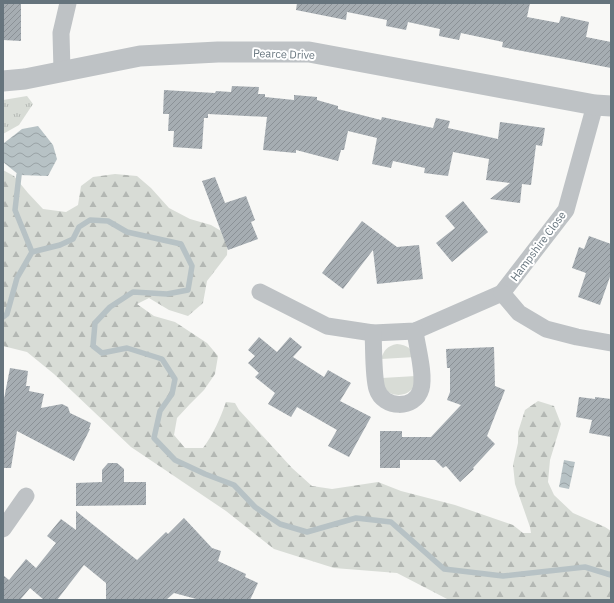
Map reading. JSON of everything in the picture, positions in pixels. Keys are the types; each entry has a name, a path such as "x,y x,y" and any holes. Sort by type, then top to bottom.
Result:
{"street":[{"path":"62,71 62,33 68,3"},
{"name":"Pearce Drive","path":"3,81 140,56 218,52 309,52 603,106"},
{"name":"Hampshire Close","path":"260,292 327,326 373,334 415,331 502,293 566,210 603,106"},
{"path":"502,293 519,313 546,329 577,337 611,343"},
{"path":"373,334 377,390 382,398 389,403 397,405 406,404 415,399 421,391 423,381 415,331"},
{"path":"3,529 26,496"}],"green space":[{"path":"27,96 33,104 19,125 3,134 3,100"},
{"path":"3,170 14,176 43,209 66,212 78,205 81,186 93,177 115,174 137,176 151,188 169,208 190,219 211,225 228,235 227,255 207,281 203,303 188,316 169,310 149,298 137,304 154,316 175,322 207,343 218,356 215,374 204,390 177,418 174,435 185,448 203,448 216,426 226,402 235,403 239,410 292,468 312,486 332,489 378,482 401,491 455,505 513,525 523,533 531,533 515,484 513,465 518,443 518,432 525,410 538,401 554,406 561,424 550,460 548,482 554,495 573,513 611,531 611,600 449,600 397,573 334,568 274,549 226,511 131,447 54,374 27,352 3,346"},
{"path":"397,344 408,348 412,351 415,357 381,359 386,349"},
{"path":"416,376 414,386 411,390 404,394 395,395 384,388 382,378"}],"water":[{"path":"38,126 53,145 57,159 48,176 19,175 3,162 4,143 22,129"},
{"path":"564,460 575,462 569,489 559,487"}],"building":[{"path":"3,3 21,3 21,41 3,40"},
{"path":"297,3 530,3 527,17 559,23 561,16 589,22 586,37 611,42 611,68 502,47 503,42 461,33 459,40 439,36 440,29 408,22 406,30 386,26 387,20 347,12 346,20 296,10"},
{"path":"232,86 259,87 258,94 265,94 265,97 294,100 294,95 317,97 317,100 338,106 338,109 381,120 382,117 433,128 436,118 450,121 448,128 498,139 500,122 545,128 542,146 536,145 531,185 522,184 520,203 490,199 510,183 486,180 489,159 453,152 448,176 424,173 425,168 393,161 391,168 372,164 377,138 348,131 344,150 341,150 338,161 296,150 296,153 263,150 267,117 208,114 208,118 204,118 202,149 173,147 174,131 168,131 169,114 163,114 164,90 215,93 216,91 231,92"},
{"path":"215,177 225,203 246,196 255,220 251,222 258,239 228,250 202,181"},
{"path":"463,201 488,232 452,262 436,243 455,228 445,216"},
{"path":"362,221 397,247 419,245 423,279 377,284 373,250 343,289 322,273"},
{"path":"589,236 611,244 611,274 600,305 578,297 586,273 572,268 579,247 584,249"},
{"path":"259,337 277,352 290,337 302,347 293,357 324,377 328,370 351,383 340,401 371,417 349,457 328,446 337,430 297,407 291,417 268,404 275,393 255,377 259,373 248,363 255,356 248,350"},
{"path":"494,347 495,386 505,390 487,436 495,444 473,468 474,469 460,482 446,466 443,468 435,460 400,460 400,468 380,468 380,431 402,431 402,437 431,437 461,405 447,400 450,392 450,368 447,368 446,349"},
{"path":"10,368 28,371 26,386 30,386 29,391 44,394 41,408 62,404 68,407 70,413 91,423 90,429 74,461 17,431 11,468 3,468 3,404"},
{"path":"579,397 611,399 611,437 589,433 592,420 576,417"},
{"path":"108,463 117,463 124,469 124,482 146,482 146,505 76,506 76,483 102,482 102,470"},
{"path":"76,511 137,560 166,532 168,534 184,518 212,548 221,551 218,561 246,574 245,577 258,583 250,600 200,600 174,593 166,600 106,600 106,583 84,565 57,600 44,600 30,588 20,600 3,600 3,575 9,580 26,559 36,568 56,543 47,536 61,519 76,530"}],"waterway":[{"path":"21,169 15,210 32,252"},
{"path":"3,317 7,314 17,278 32,252 60,245 73,239 79,227 90,220 108,221 127,232 181,244 192,266 188,290 167,294 133,292 110,307 95,323 93,346 102,353 127,348 162,359 175,379 172,394 160,411 154,438 175,460 234,485 255,507 280,524 307,532 356,518 391,522 444,569 503,576 585,567 611,575"}]}
